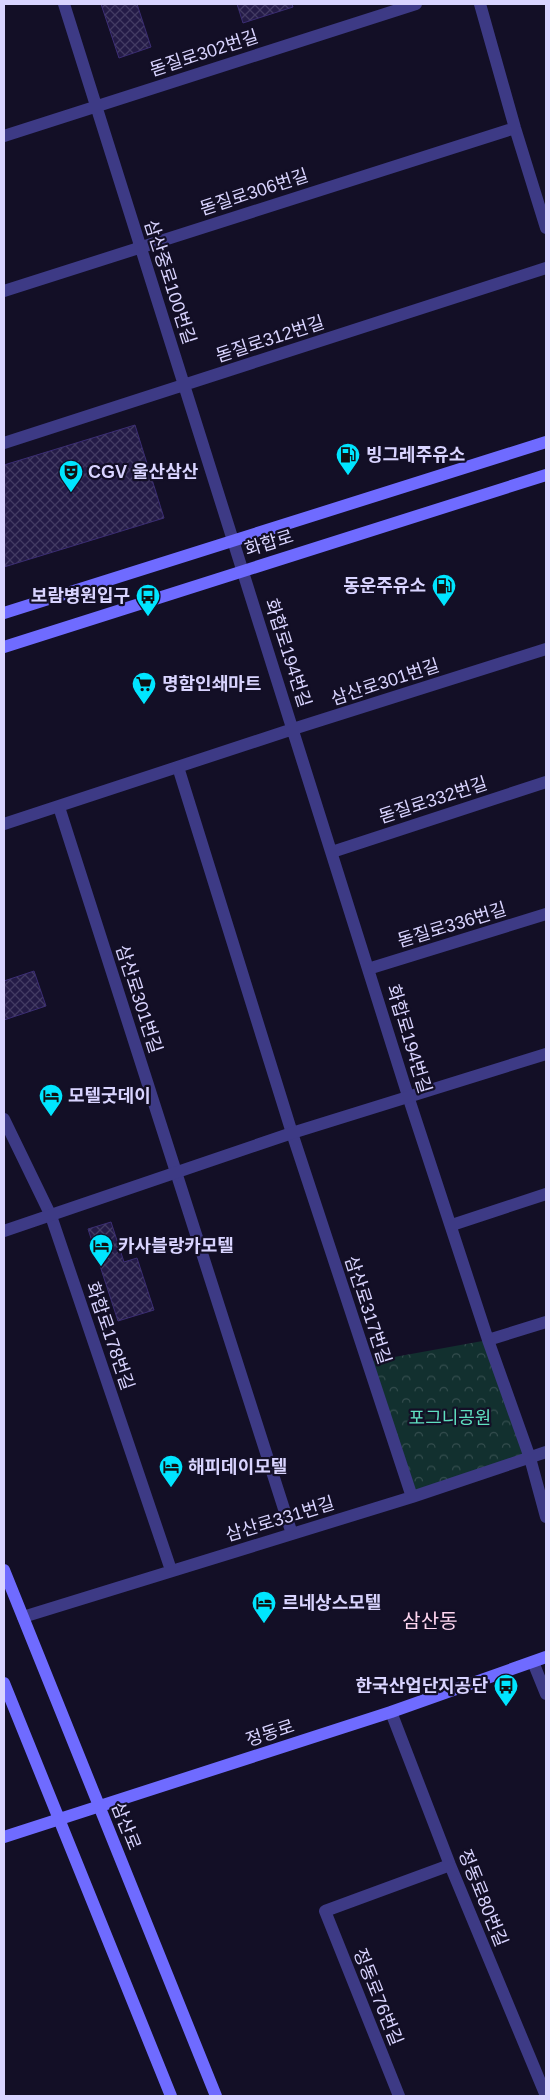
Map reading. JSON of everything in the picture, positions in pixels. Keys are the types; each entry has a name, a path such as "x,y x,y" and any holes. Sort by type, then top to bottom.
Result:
{"main road":[{"name":"화합로","path":"4,613 546,442"},
{"name":"화합로","path":"4,647 546,475"},
{"name":"삼산로","path":"4,1570 216,2096"},
{"name":"정동로","path":"4,1837 391,1712 546,1658"},
{"path":"4,1682 171,2096"}],"street":[{"name":"삼산중로100번길","path":"64,4 243,570"},
{"name":"돋질로302번길","path":"4,136 416,4"},
{"path":"480,4 546,228"},
{"name":"돋질로306번길","path":"4,291 515,128"},
{"name":"돋질로312번길","path":"4,442 546,268"},
{"name":"화합로194번길","path":"243,570 408,1096 452,1225 488,1340 530,1458 546,1518"},
{"name":"삼산로301번길","path":"4,824 59,808 294,729 546,649"},
{"path":"178,767 292,1133"},
{"name":"돋질로332번길","path":"332,852 546,782"},
{"name":"삼산로301번길","path":"59,808 176,1172"},
{"name":"돋질로336번길","path":"368,969 546,914"},
{"path":"4,1231 292,1133 546,1054"},
{"name":"화합로178번길","path":"4,1118 51,1216 171,1570"},
{"name":"삼산로317번길","path":"292,1133 412,1498"},
{"path":"176,1172 292,1534"},
{"path":"452,1225 546,1194"},
{"path":"488,1340 546,1322"},
{"name":"삼산로331번길","path":"23,1617 171,1570 412,1498 546,1452"},
{"path":"533,1662 546,1694"},
{"name":"정동로80번길","path":"391,1712 450,1865 546,2096"},
{"name":"정동로76번길","path":"399,2096 325,1911 450,1865"}],"green space":[{"name":"포그니공원","path":"488,1340 530,1458 412,1497 367,1362"}],"building":[{"path":"101,4 137,4 151,47 119,58"},
{"path":"237,4 292,4 293,7 243,23"},
{"path":"135,425 164,518 4,567 4,465"},
{"path":"34,971 46,1006 4,1020 4,981"},
{"path":"111,1222 124,1262 137,1258 154,1310 118,1321 88,1229"}],"place":[{"name":"빙그레주유소","path":"348,476"},
{"name":"CGV 울산삼산","path":"71,493"},
{"name":"동운주유소","path":"444,607"},
{"name":"보람병원입구","path":"148,617"},
{"name":"명함인쇄마트","path":"144,705"},
{"name":"모텔굿데이","path":"51,1117"},
{"name":"카사블랑카모텔","path":"101,1267"},
{"name":"해피데이모텔","path":"171,1488"},
{"name":"르네상스모텔","path":"264,1624"},
{"name":"한국산업단지공단","path":"506,1707"}],"district":[{"name":"삼산동","path":"430,1621"}]}
